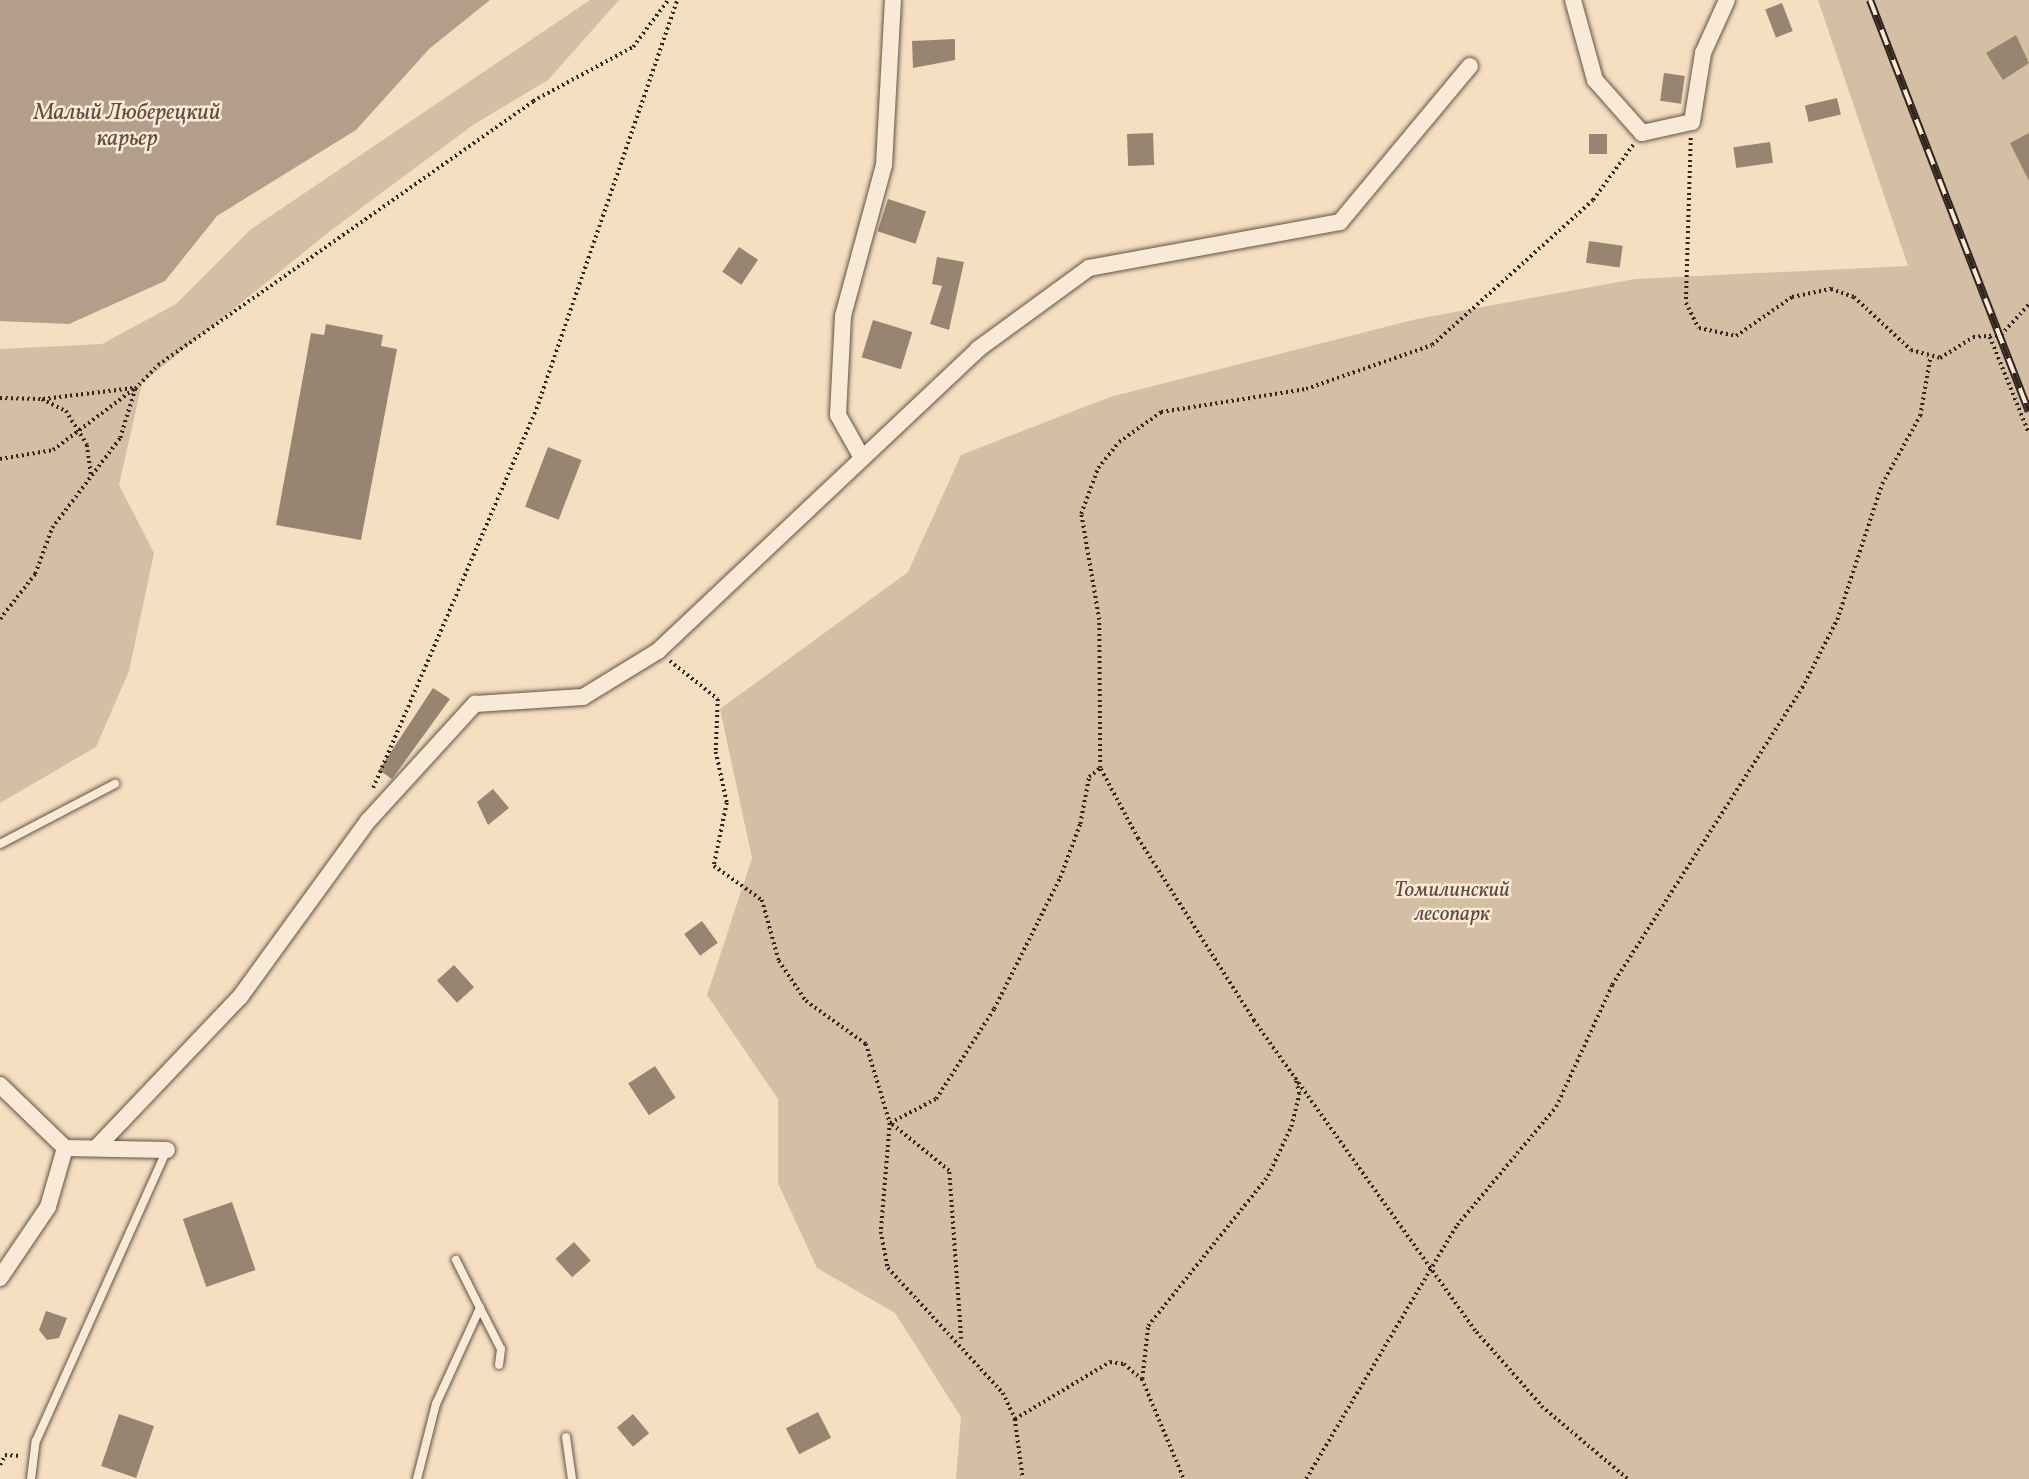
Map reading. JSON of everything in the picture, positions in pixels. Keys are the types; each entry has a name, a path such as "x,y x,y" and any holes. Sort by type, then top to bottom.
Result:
{"street":[{"path":"861,456 838,415 843,316 884,165 893,0"},
{"path":"1573,0 1595,80 1642,133 1692,122 1703,53 1727,0"},
{"path":"98,1146 240,997 368,821 475,704 583,697 658,651 861,456 978,349 1088,268 1340,222 1470,65"},
{"path":"0,1085 65,1148 98,1146 167,1150"},
{"path":"0,1278 48,1207 65,1148"}],"lane":[{"path":"0,844 115,784"},
{"path":"31,1479 34,1457 167,1150"},
{"path":"456,1260 501,1349 499,1365"},
{"path":"417,1479 436,1404 480,1308"},
{"path":"566,1437 572,1479"}],"path":[{"path":"0,459 53,450 346,227 533,101 633,47 668,0"},
{"path":"368,821 375,778 538,404 677,0"},
{"path":"1692,122 1686,303 1699,328 1735,336 1792,297 1831,289 1854,297 1883,329 1930,358"},
{"path":"1628,1479 1543,1408 1475,1331 1295,1076 1138,839 1100,768 1100,620 1081,514 1098,468 1119,442 1161,412 1306,389 1432,345 1593,200 1642,133"},
{"path":"1930,358 1973,337 2001,335 2029,304"},
{"path":"1990,337 2029,433"},
{"path":"1306,1479 1430,1265 1514,1151 1556,1107 1612,985 1802,688 1836,620 1882,484 1920,416 1930,358"},
{"path":"0,398 42,399 108,387 135,389"},
{"path":"0,619 34,575 52,528 120,439 135,389"},
{"path":"42,399 66,411 80,429 91,475"},
{"path":"658,651 718,699 716,752 727,803 714,866 762,900 779,961 806,1002 866,1044 890,1123 881,1231 888,1268 961,1341 1015,1419 1023,1479"},
{"path":"890,1123 936,1099 994,1009 1060,878 1080,824 1088,777 1100,768"},
{"path":"1184,1479 1142,1379 1148,1326 1268,1176 1291,1127 1299,1094 1295,1076"},
{"path":"890,1123 949,1171 961,1341"},
{"path":"1015,1419 1110,1362 1142,1379"},
{"path":"0,1465 5,1455 34,1457"}],"green space":[{"path":"590,0 619,0 548,80 473,125 330,231 142,383 119,485 154,553 129,671 96,747 0,803 0,349 102,344 176,304 250,230"},
{"name":"Томилинский лесопарк","path":"1818,0 2029,0 2029,1479 956,1479 961,1417 895,1313 817,1268 778,1183 778,1099 707,995 752,858 720,709 908,572 961,455 1110,397 1417,319 1635,279 1908,266"}],"water":[{"name":"Малый Люберецкий карьер","path":"0,0 490,0 429,49 356,130 217,216 165,281 69,324 0,321"}],"building":[{"path":"1782,3 1793,31 1776,37 1765,9"},
{"path":"2016,35 2029,63 2003,80 1986,53"},
{"path":"955,39 955,60 913,68 912,41"},
{"path":"1664,73 1685,76 1681,104 1660,101"},
{"path":"1837,98 1841,115 1809,122 1805,105"},
{"path":"1153,133 1154,165 1128,166 1127,134"},
{"path":"2029,133 2029,181 2010,143"},
{"path":"1589,134 1607,134 1607,154 1589,154"},
{"path":"1770,142 1773,163 1736,168 1733,147"},
{"path":"888,199 926,211 916,244 877,231"},
{"path":"1589,241 1623,246 1620,268 1586,263"},
{"path":"739,247 758,260 741,285 722,272"},
{"path":"937,257 964,262 949,330 930,324 942,286 932,284"},
{"path":"873,320 912,332 901,369 862,357"},
{"path":"326,324 383,335 381,346 397,349 361,540 276,525 311,333 324,335"},
{"path":"548,447 582,460 559,520 525,507"},
{"path":"433,688 450,699 392,779 379,770"},
{"path":"493,789 509,808 488,825 477,802"},
{"path":"702,921 718,943 700,956 684,934"},
{"path":"454,965 474,987 457,1003 437,980"},
{"path":"655,1066 676,1098 649,1115 628,1083"},
{"path":"232,1202 255,1270 206,1287 183,1219"},
{"path":"574,1242 591,1261 572,1277 555,1259"},
{"path":"46,1311 67,1318 59,1338 47,1340 39,1330"},
{"path":"818,1412 831,1438 799,1454 786,1428"},
{"path":"119,1414 154,1426 136,1478 101,1466"},
{"path":"633,1414 649,1433 633,1447 617,1427"}],"railway":[{"path":"1870,0 2029,411"}]}
